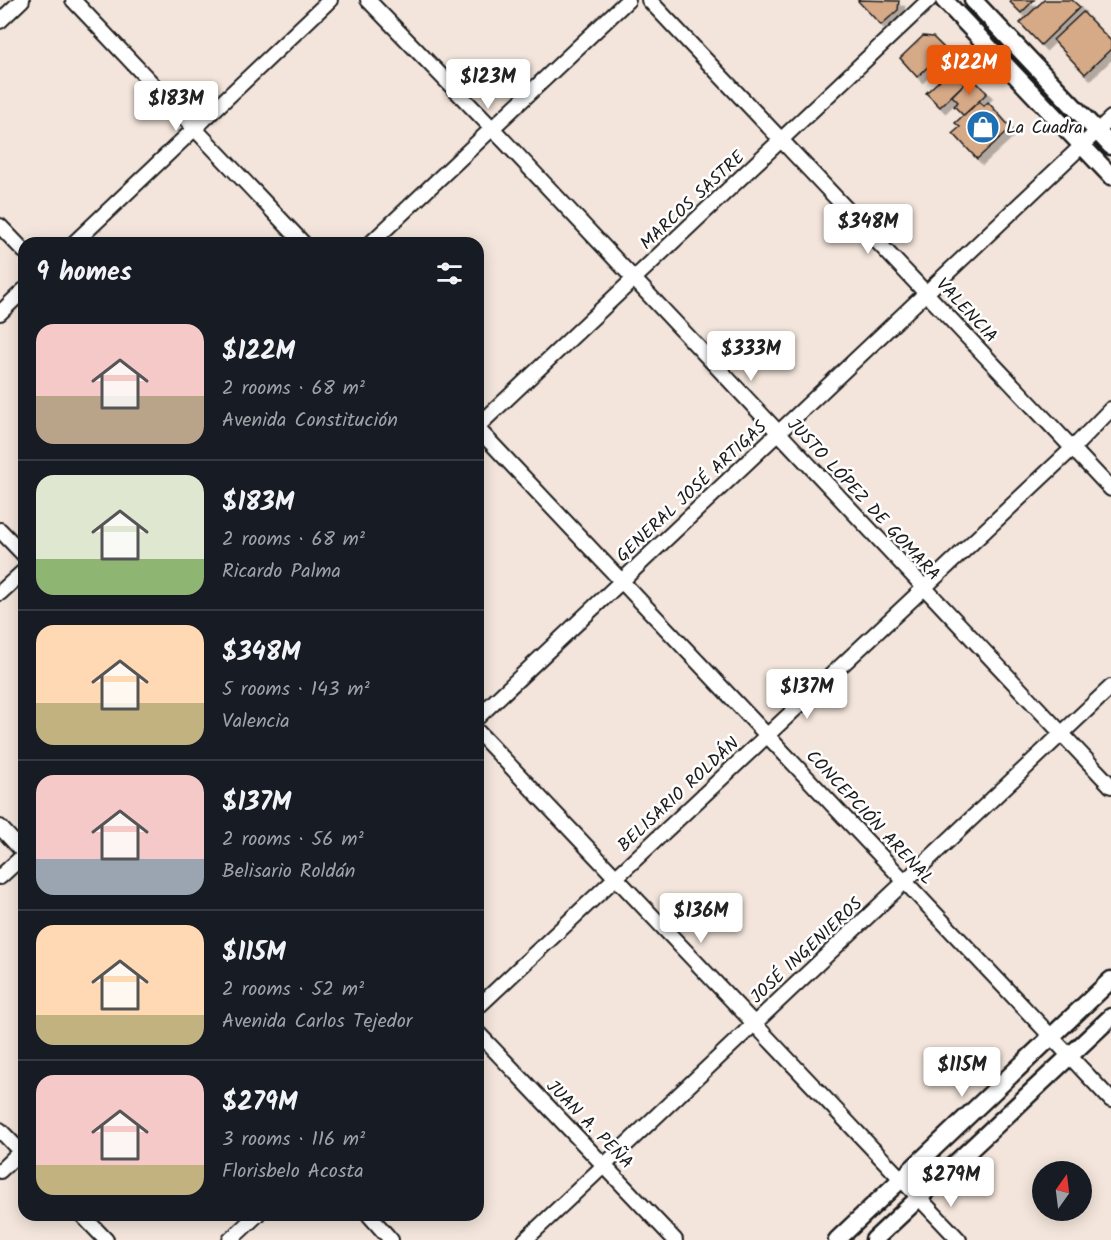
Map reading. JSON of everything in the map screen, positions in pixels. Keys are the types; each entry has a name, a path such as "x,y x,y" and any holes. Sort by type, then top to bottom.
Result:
{"main road":[{"path":"944,0 1111,176"},
{"path":"973,0 1111,146"},
{"path":"837,1240 1111,980"},
{"path":"874,1240 1111,1017"}],"street":[{"path":"0,21 22,0"},
{"path":"73,0 297,237"},
{"path":"80,237 330,0"},
{"name":"JUSTO LÓPEZ DE GOMARA","path":"368,0 492,128 1111,786"},
{"path":"376,237 628,0"},
{"name":"VALENCIA","path":"649,0 1111,489"},
{"name":"MARCOS SASTRE","path":"484,421 929,0"},
{"name":"GENERAL JOSÉ ARTIGAS","path":"484,711 1111,118"},
{"path":"0,226 18,245"},
{"path":"0,313 18,296"},
{"name":"BELISARIO ROLDÁN","path":"484,1000 1073,448 1111,409"},
{"name":"CONCEPCIÓN ARENAL","path":"484,433 1111,1100"},
{"path":"0,530 18,549"},
{"path":"0,593 18,576"},
{"name":"JOSÉ INGENIEROS","path":"525,1240 1111,687"},
{"path":"484,738 960,1240"},
{"path":"0,827 18,847"},
{"path":"0,878 18,860"},
{"name":"JUAN A. PEÑA","path":"484,1040 675,1240"},
{"path":"0,1130 18,1147"},
{"path":"0,1171 18,1156"},
{"path":"88,1221 106,1240"},
{"path":"230,1240 251,1221"},
{"path":"375,1221 392,1240"}],"building":[{"path":"1012,0 1034,0 1021,13 1010,2"},
{"path":"1044,0 1072,0 1080,7 1041,45 1020,23"},
{"path":"858,1 899,1 898,10 881,25"},
{"path":"1083,12 1111,41 1111,49 1085,74 1053,40"},
{"path":"923,36 933,37 946,50 917,77 900,58"},
{"path":"946,50 958,63 945,76 932,63"},
{"path":"958,63 971,77 940,107 926,93"},
{"path":"971,77 987,93 964,116 954,106 958,102 952,96"},
{"path":"979,101 984,106 988,102 1011,128 977,159 953,133 960,127 955,123"}],"place":[{"name":"La Cuadra","path":"983,127"}]}
